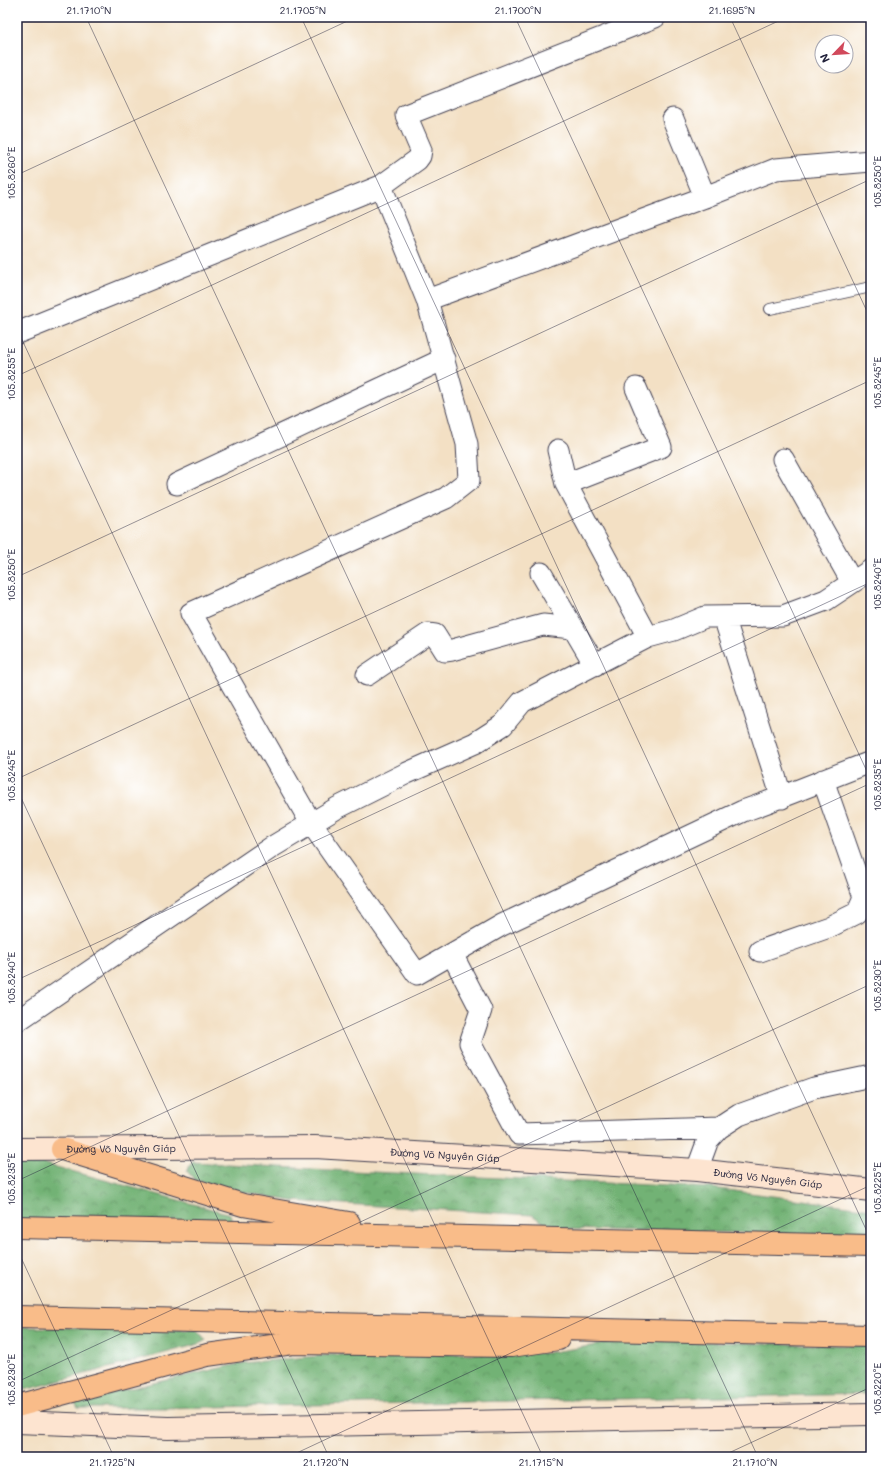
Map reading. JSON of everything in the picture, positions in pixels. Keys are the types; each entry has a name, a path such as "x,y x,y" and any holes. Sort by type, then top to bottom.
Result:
{"highway":[{"path":"62,1149 243,1205 424,1235"},
{"path":"17,1227 871,1246"},
{"path":"17,1317 871,1336"},
{"path":"17,1406 207,1355 293,1343 511,1346 612,1330"}],"main road":[{"name":"Đường Võ Nguyên Giáp","path":"17,1149 315,1147 697,1170 871,1190"},
{"path":"17,1422 168,1428 871,1414"}],"street":[{"path":"17,333 380,186 417,160 420,156 422,150 406,115 655,17"},
{"path":"673,119 705,197"},
{"path":"427,300 705,197 776,169 871,161"},
{"path":"380,186 427,300 467,444 469,480 446,498 191,614 311,823 417,974 502,925 736,814 782,798 823,780 871,762"},
{"path":"177,484 444,359"},
{"path":"566,484 661,447 636,388"},
{"path":"558,450 566,484 648,637"},
{"path":"783,459 852,582"},
{"path":"17,1021 272,847 337,808 405,774 476,743 503,725 522,702 648,637 674,630 705,617 783,616 826,600 871,570"},
{"path":"541,573 595,665"},
{"path":"724,617 782,798"},
{"path":"367,675 428,634 435,635 445,651 543,625 573,628"},
{"path":"760,951 829,927 857,913 867,895 823,780"},
{"path":"452,954 481,1010 470,1043 519,1134 719,1128"},
{"path":"697,1170 708,1140 719,1128 739,1115 814,1088 871,1076"}],"lane":[{"path":"770,309 871,287"}],"green space":[{"path":"17,1161 38,1162 230,1214 232,1222 17,1221"},
{"path":"192,1162 712,1188 871,1209 871,1235 553,1229 532,1215 292,1201 229,1189 195,1180 187,1171"},
{"path":"17,1327 197,1330 206,1340 199,1344 17,1392"},
{"path":"629,1340 871,1346 871,1394 160,1408 78,1408 74,1401 243,1363 330,1355 546,1353"}]}
